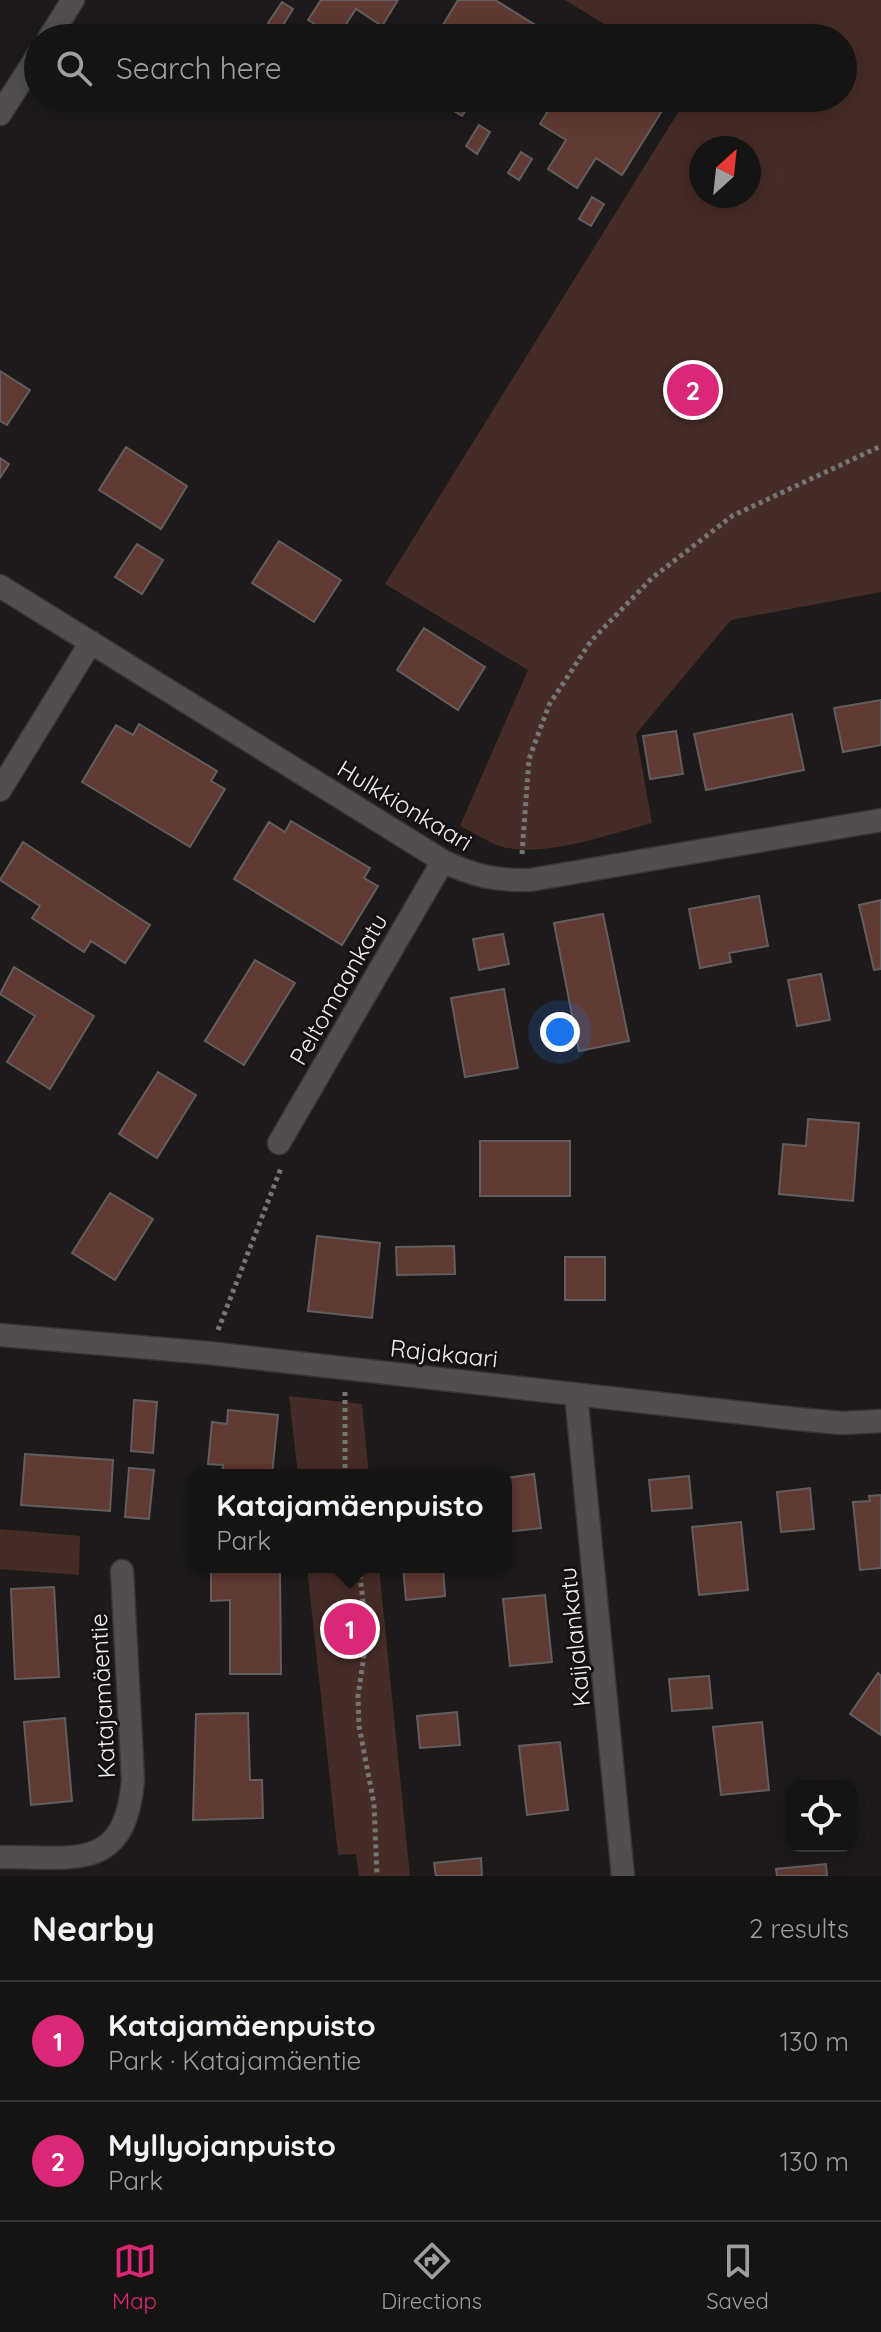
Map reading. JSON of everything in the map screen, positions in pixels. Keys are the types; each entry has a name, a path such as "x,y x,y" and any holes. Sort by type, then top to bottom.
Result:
{"street":[{"path":"58,24 73,0"},
{"path":"1,111 24,76"},
{"name":"Hulkkionkaari","path":"0,586 443,861 472,875 501,881 530,880 881,820"},
{"path":"0,790 91,642"},
{"name":"Peltomaankatu","path":"279,1143 443,861"},
{"name":"Rajakaari","path":"0,1335 209,1353 842,1423 881,1421"},
{"name":"Kaijalankatu","path":"576,1394 623,1876"},
{"name":"Katajamäentie","path":"10,1863 85,1855 106,1849 123,1829 131,1804 133,1780 122,1571"}],"path":[{"path":"522,856 529,759 549,705 591,641 652,578 732,516 881,446"},
{"path":"506,857 536,854"},
{"path":"209,1353 282,1172 279,1143"},
{"path":"344,1368 345,1469"},
{"path":"360,1573 367,1635 358,1696 359,1726 374,1804 377,1876"}],"shaded area":[{"path":"565,0 881,0 881,592 731,620 636,734 652,823 576,844 516,849 499,846 460,826 528,670 385,584 678,112 857,112 857,24 604,24"},
{"path":"289,1396 362,1404 368,1469 297,1469"},
{"path":"0,1529 80,1536 79,1575 0,1569"},
{"path":"308,1573 380,1573 410,1876 359,1876 356,1854 338,1855"}],"building":[{"path":"321,0 398,0 383,24 356,9 346,24 314,24 308,20"},
{"path":"458,0 495,0 534,24 443,24"},
{"path":"282,2 293,9 284,24 268,23"},
{"path":"547,112 661,112 622,175 596,158 577,188 548,169 566,140 540,124"},
{"path":"479,125 490,132 477,154 466,146"},
{"path":"521,152 532,159 519,180 508,173"},
{"path":"592,197 604,204 591,226 579,219"},
{"path":"0,371 30,390 7,425 0,421"},
{"path":"126,447 187,486 161,529 99,490"},
{"path":"0,458 9,464 0,478"},
{"path":"279,541 341,580 314,622 252,583"},
{"path":"137,544 163,560 142,594 115,577"},
{"path":"424,628 485,667 458,710 397,670"},
{"path":"881,700 881,745 843,752 834,708"},
{"path":"792,714 804,770 706,790 694,734"},
{"path":"139,724 217,771 211,781 225,789 190,847 82,782 116,725 133,735"},
{"path":"676,731 683,774 650,779 643,736"},
{"path":"291,821 370,868 364,878 378,886 342,945 234,879 269,822 285,832"},
{"path":"23,842 150,925 125,963 91,941 84,952 32,918 40,906 0,880"},
{"path":"759,896 768,946 729,953 731,962 700,968 689,909"},
{"path":"881,900 881,969 874,970 859,905"},
{"path":"603,914 629,1041 579,1051 554,923"},
{"path":"503,934 509,964 479,970 473,939"},
{"path":"255,960 295,983 244,1065 205,1041"},
{"path":"14,967 94,1016 50,1089 7,1062 35,1016 0,994"},
{"path":"821,974 830,1020 797,1026 788,980"},
{"path":"504,989 518,1068 465,1077 451,998"},
{"path":"158,1072 196,1095 157,1158 119,1134"},
{"path":"808,1119 859,1123 853,1201 779,1194 783,1144 806,1146"},
{"path":"480,1141 570,1141 570,1196 480,1196"},
{"path":"110,1193 153,1219 115,1280 72,1253"},
{"path":"317,1236 380,1243 372,1318 308,1311"},
{"path":"454,1246 455,1274 397,1275 396,1247"},
{"path":"565,1257 605,1257 605,1300 565,1300"},
{"path":"134,1400 157,1402 153,1453 131,1451"},
{"path":"228,1410 278,1415 273,1469 223,1469 223,1465 208,1464 212,1422 227,1424"},
{"path":"25,1454 113,1460 110,1511 21,1505"},
{"path":"129,1468 154,1470 149,1519 125,1517"},
{"path":"534,1474 541,1528 512,1531 512,1477"},
{"path":"689,1476 692,1508 652,1511 649,1480"},
{"path":"810,1488 814,1529 781,1532 777,1492"},
{"path":"881,1495 881,1568 860,1570 853,1502 870,1501 869,1496"},
{"path":"741,1522 748,1590 699,1595 692,1527"},
{"path":"211,1573 280,1573 281,1674 230,1674 230,1600 211,1601"},
{"path":"404,1573 443,1573 445,1596 406,1600"},
{"path":"54,1587 59,1677 15,1679 11,1589"},
{"path":"545,1595 552,1662 510,1666 503,1599"},
{"path":"878,1673 881,1676 881,1735 850,1714"},
{"path":"709,1676 712,1708 672,1711 669,1679"},
{"path":"457,1712 460,1745 420,1748 417,1716"},
{"path":"248,1713 250,1780 262,1780 263,1818 193,1820 196,1714"},
{"path":"65,1718 72,1801 31,1805 24,1722"},
{"path":"762,1722 769,1790 721,1795 713,1727"},
{"path":"560,1742 568,1810 527,1815 519,1746"},
{"path":"481,1858 482,1876 436,1876 434,1863"},
{"path":"826,1864 827,1876 777,1876 776,1869"}],"place":[{"name":"Myllyojanpuisto","path":"693,390"},
{"name":"Katajamäenpuisto","path":"350,1629"}]}
